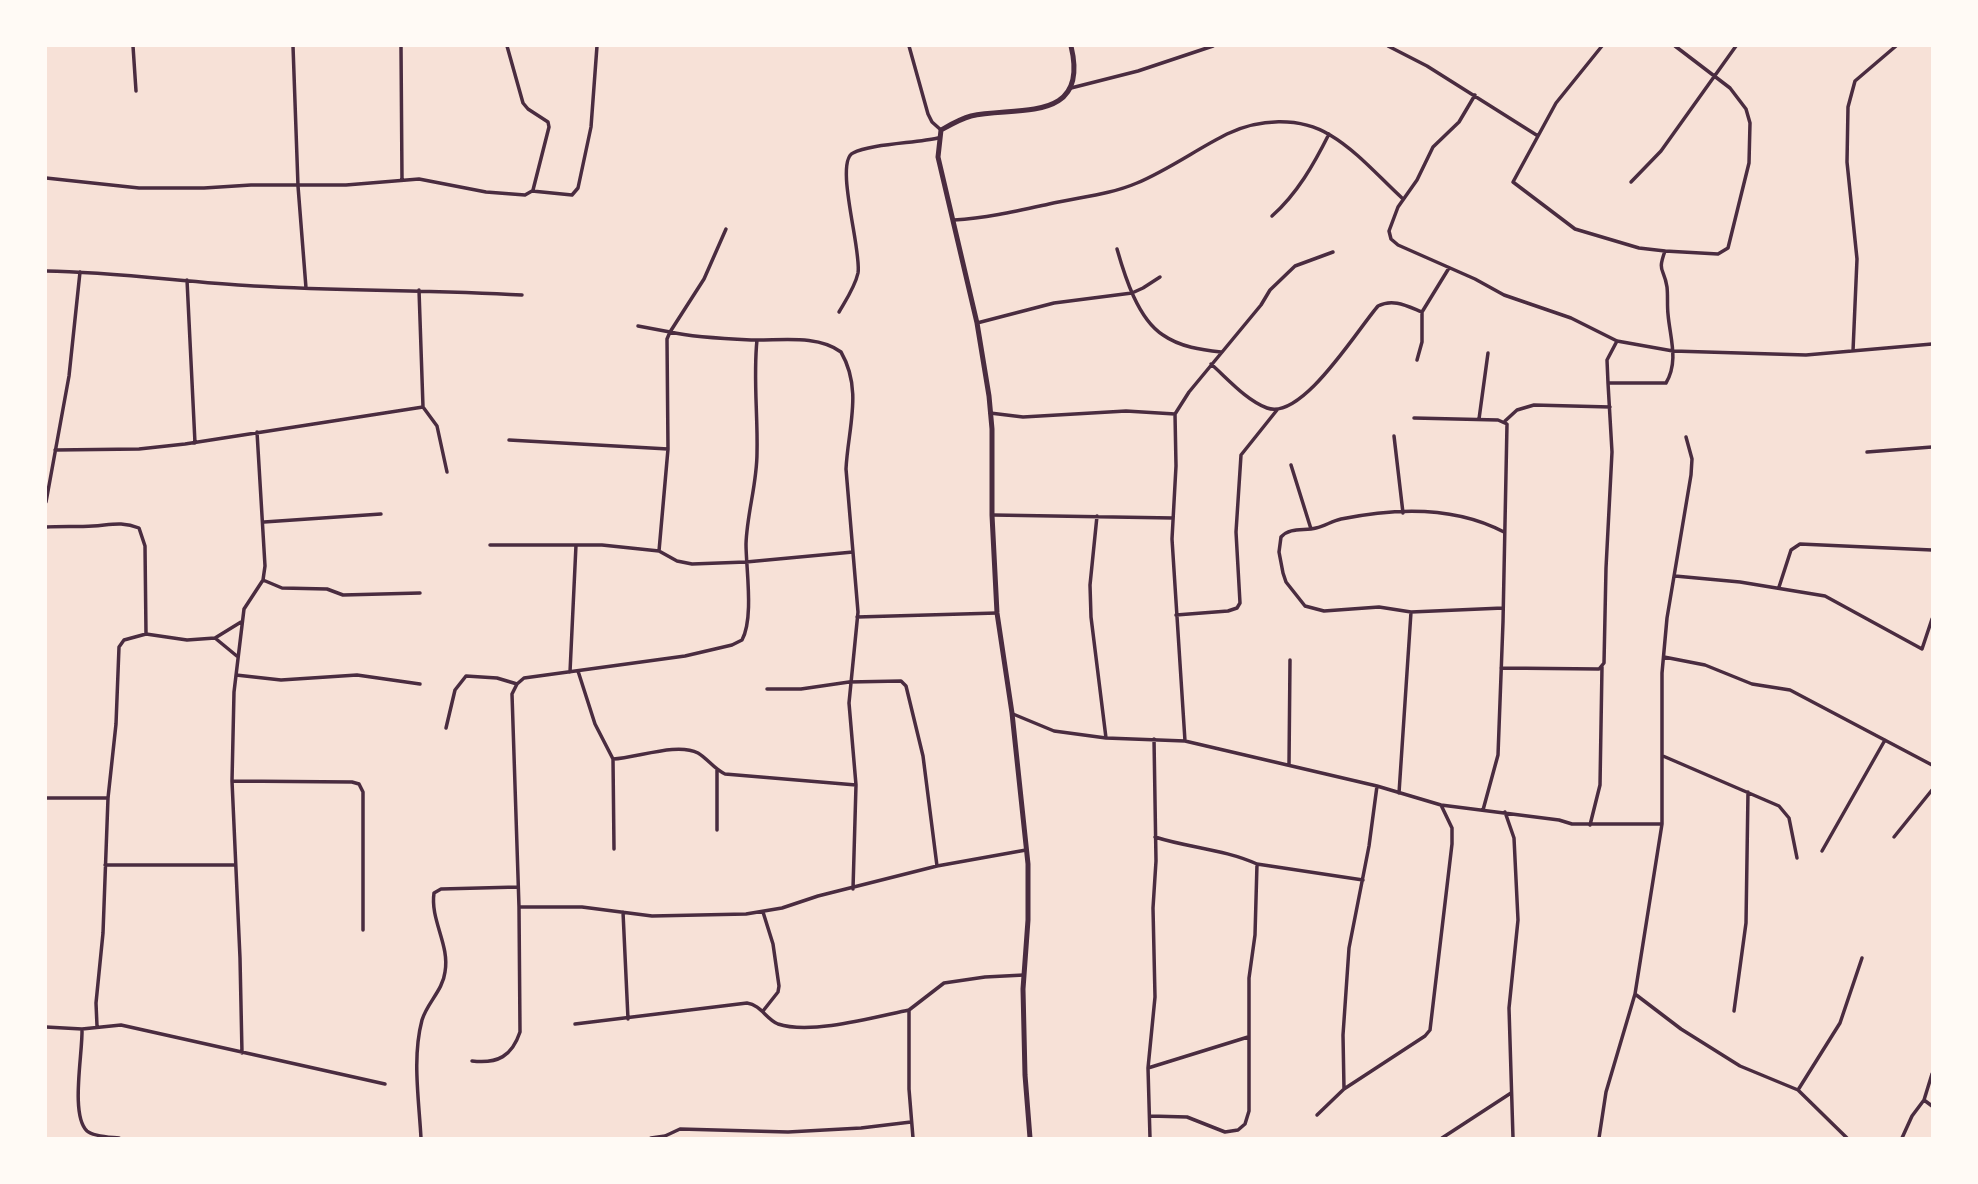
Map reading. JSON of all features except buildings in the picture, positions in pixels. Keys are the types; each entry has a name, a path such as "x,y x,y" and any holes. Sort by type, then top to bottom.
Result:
{"street":[{"path":"133,46 136,91"},
{"path":"293,46 298,187 306,289"},
{"path":"401,46 401,180"},
{"path":"507,46 523,103 548,122 549,128 533,191"},
{"path":"46,178 139,188 298,187 430,180 486,192 525,195 533,191 569,196 576,193 578,188 591,127 597,46"},
{"path":"909,46 928,114 941,130"},
{"path":"1030,1139 1025,1062 1024,975 1029,908 1026,850 1012,713 998,613 990,413 977,323 938,158 938,138 941,130 969,116 1046,108 1058,100 1072,80 1074,66 1071,46"},
{"path":"1068,89 1138,71 1213,46"},
{"path":"1388,46 1475,95 1538,136"},
{"path":"1602,46 1556,103 1513,178 1514,185 1575,229 1639,248 1718,254 1728,247 1733,231 1749,163 1750,123 1739,99 1714,75 1675,46"},
{"path":"1631,182 1661,151 1736,46"},
{"path":"1853,352 1858,288 1847,162 1848,107 1855,81 1896,46"},
{"path":"1475,95 1460,122 1433,147 1417,180 1402,198 1390,226 1391,239 1398,245 1504,295 1571,318 1617,341 1673,351 1806,355 1933,345"},
{"path":"954,220 1013,213 1139,183 1226,135 1258,122 1283,122 1312,127 1329,134 1402,198"},
{"path":"1272,216 1283,207 1302,182 1329,134"},
{"path":"839,312 858,274 859,259 847,183 848,158 852,153 864,150 938,138"},
{"path":"659,551 668,449 667,339 704,279 726,229"},
{"path":"1117,249 1132,293 1152,326 1180,344 1221,352"},
{"path":"1608,383 1667,383 1673,367 1673,351 1668,290 1660,269 1665,251"},
{"path":"1185,741 1176,615 1173,518 1175,414 1270,290 1295,266 1333,252"},
{"path":"1417,360 1422,342 1422,312 1449,268"},
{"path":"46,271 80,271 306,289 419,290 522,295"},
{"path":"46,502 69,376 80,271"},
{"path":"977,323 1054,303 1132,293 1160,277"},
{"path":"187,280 195,443"},
{"path":"419,290 423,407 437,426 447,472"},
{"path":"1176,615 1228,611 1237,608 1240,603 1236,532 1241,456 1277,410 1300,399 1334,363 1378,306 1385,302 1395,302 1422,312"},
{"path":"638,326 670,332 757,340 799,340 831,346 841,352 845,359 854,393 846,469 857,617 849,682 856,785 853,889"},
{"path":"472,1061 495,1062 504,1058 516,1045 520,1031 512,694 524,678 685,656 739,642 744,635 748,597 747,531 758,452 755,390 757,340"},
{"path":"1590,825 1600,785 1602,667 1612,452 1607,360 1617,341"},
{"path":"1479,419 1488,353"},
{"path":"1212,364 1251,399 1277,410"},
{"path":"1414,418 1505,421 1517,410 1534,405 1610,407"},
{"path":"55,450 139,449 195,443 423,407"},
{"path":"990,413 1023,417 1126,411 1175,414"},
{"path":"1483,810 1498,755 1502,668 1505,421"},
{"path":"242,1053 235,865 233,692 244,609 263,580 265,566 257,432"},
{"path":"1394,436 1403,513"},
{"path":"1599,1139 1606,1092 1634,994 1662,824 1664,657 1667,618 1691,475 1692,459 1686,437"},
{"path":"509,440 668,449"},
{"path":"1867,452 1933,447"},
{"path":"1291,465 1311,529"},
{"path":"1503,608 1411,611 1379,607 1324,611 1305,606 1286,582 1280,562 1279,543 1284,533 1289,531 1311,529 1340,519 1403,513 1452,514 1484,521 1504,532"},
{"path":"264,522 381,514"},
{"path":"992,515 1173,518"},
{"path":"1097,516 1090,584 1091,617 1106,738"},
{"path":"46,527 115,523 139,528 145,546 146,634"},
{"path":"1779,587 1791,550 1800,544 1933,550"},
{"path":"490,545 576,545 659,551 677,561 692,564 853,552"},
{"path":"570,673 576,545"},
{"path":"1675,576 1779,587 1825,596 1922,649 1933,619"},
{"path":"263,580 282,588 327,589 344,596 420,593"},
{"path":"1399,793 1411,611"},
{"path":"857,617 998,613"},
{"path":"97,1026 96,1003 103,933 108,798 116,724 119,647 124,640 146,634 173,639 215,638 241,622"},
{"path":"215,638 238,657"},
{"path":"1664,657 1705,665 1752,684 1790,690 1933,765"},
{"path":"1289,765 1290,660"},
{"path":"1502,668 1602,667"},
{"path":"578,671 595,724 613,759 614,849"},
{"path":"236,675 281,680 357,675 420,684"},
{"path":"446,728 455,691 466,676 497,678 517,684"},
{"path":"767,689 801,690 849,682 901,681 906,686 923,756 937,866"},
{"path":"1012,713 1054,731 1106,738 1185,741 1377,786 1441,805 1590,825 1662,824"},
{"path":"1150,1139 1148,1068 1155,996 1154,739"},
{"path":"1822,851 1885,740"},
{"path":"613,759 670,750 688,750 700,754 725,774 856,785"},
{"path":"1663,756 1779,806 1786,813 1793,831 1797,858"},
{"path":"717,770 717,830"},
{"path":"233,781 352,782 361,786 363,930"},
{"path":"1344,1090 1343,1035 1351,926 1363,880 1377,786"},
{"path":"1894,837 1933,790"},
{"path":"1734,1011 1746,923 1748,792"},
{"path":"46,798 108,798"},
{"path":"1317,1115 1344,1090 1430,1030 1452,844 1452,828 1441,805"},
{"path":"1505,812 1514,838 1518,920 1509,1008 1513,1139"},
{"path":"1155,837 1181,845 1238,855 1258,864 1363,880"},
{"path":"519,908 582,907 652,916 686,917 763,912 937,866 1026,850"},
{"path":"1150,1116 1186,1117 1225,1132 1242,1128 1249,1111 1248,978 1255,935 1258,864"},
{"path":"105,865 235,865"},
{"path":"421,1139 417,1069 420,1030 426,1008 443,979 446,966 436,923 434,893 441,889 518,887"},
{"path":"623,912 628,1019"},
{"path":"763,912 773,944 779,986 778,992 763,1011"},
{"path":"1798,1090 1840,1023 1862,958"},
{"path":"575,1024 747,1003 763,1011 778,1024 822,1026 909,1010 944,983 985,976 1024,975"},
{"path":"1634,994 1681,1029 1740,1066 1798,1090 1847,1139"},
{"path":"909,1010 913,1139"},
{"path":"46,1027 82,1029 121,1025 385,1084"},
{"path":"82,1029 79,1100 83,1124 91,1133 119,1139"},
{"path":"1148,1068 1248,1037"},
{"path":"1902,1139 1912,1116 1924,1100 1933,1074"},
{"path":"1442,1139 1511,1093"},
{"path":"1924,1100 1933,1107"},
{"path":"651,1139 666,1137 680,1129 788,1132 911,1122"}]}
